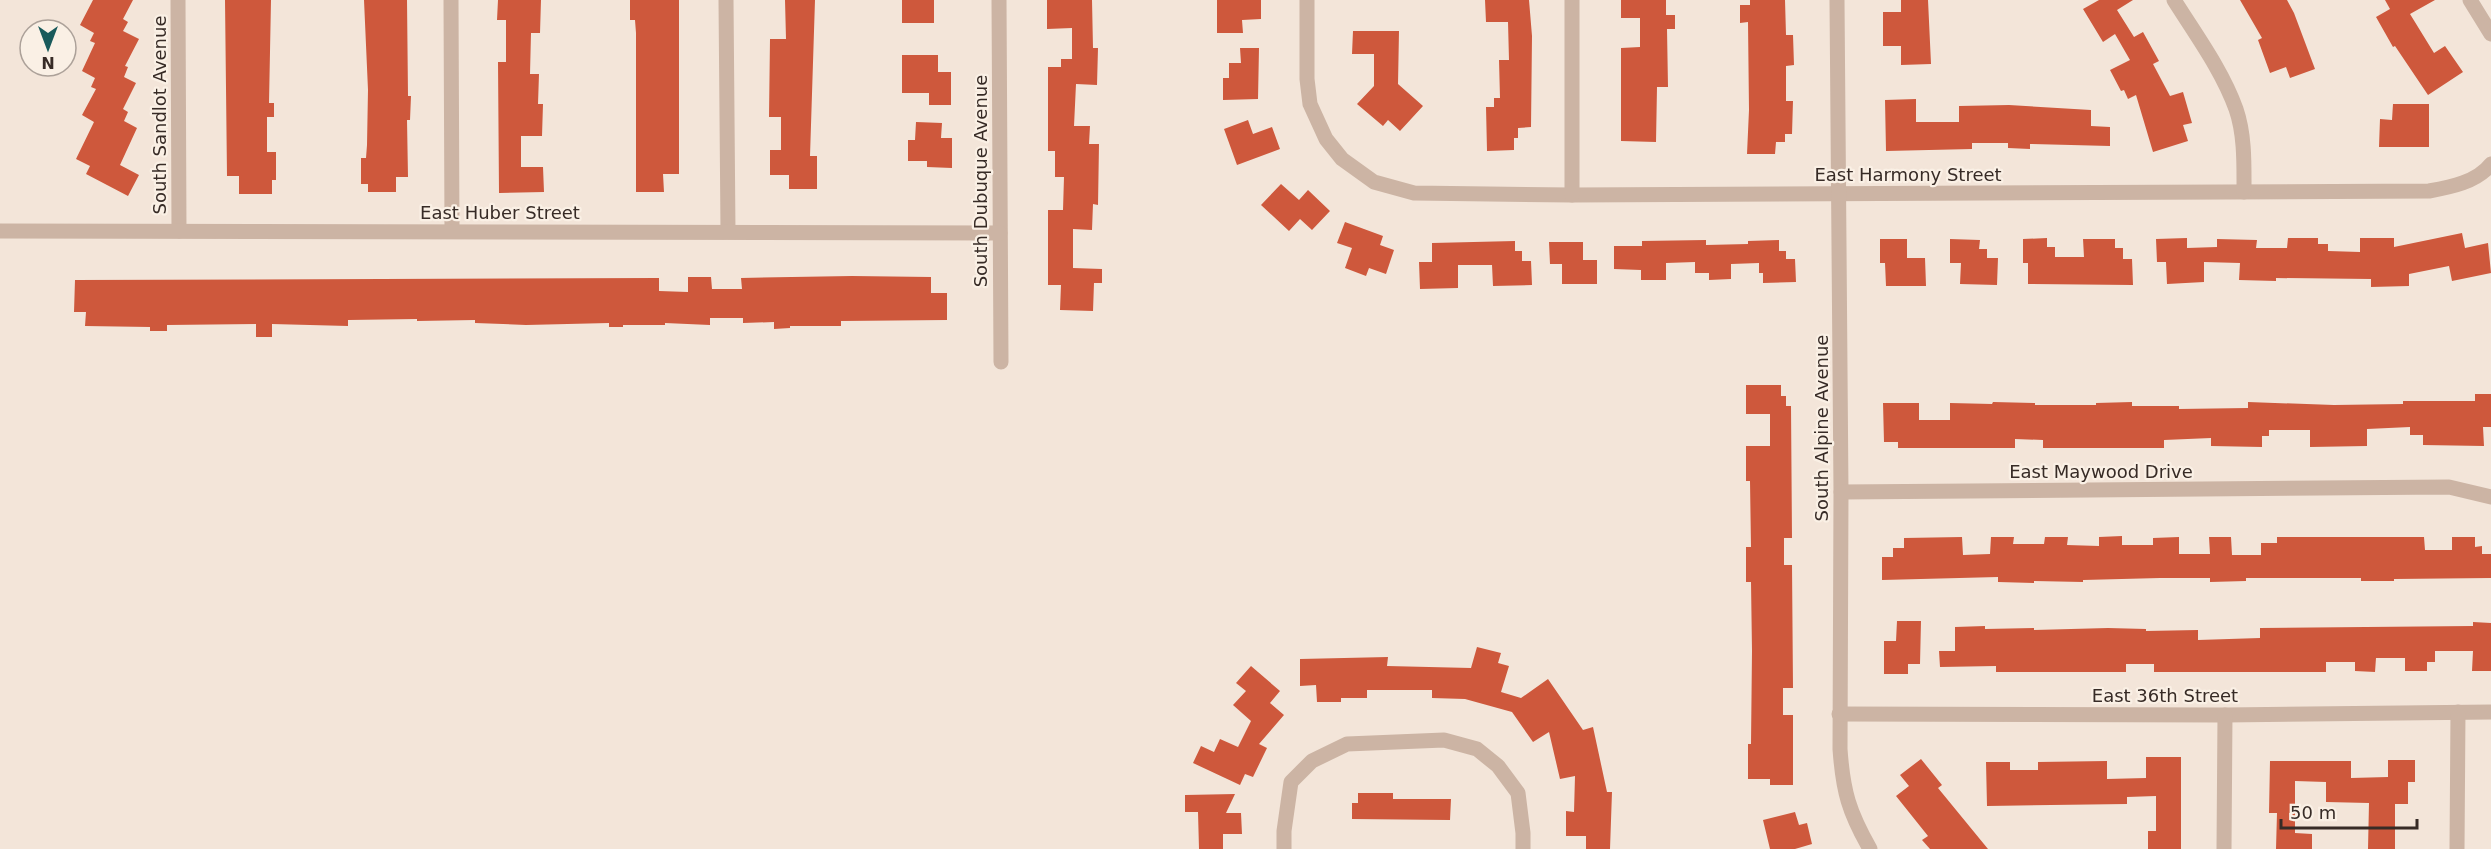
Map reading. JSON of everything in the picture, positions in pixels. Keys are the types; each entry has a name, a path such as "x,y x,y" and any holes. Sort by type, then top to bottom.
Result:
{"street":[{"name":"South Sandlot Avenue","path":"178,0 179,231"},
{"path":"451,0 452,231"},
{"path":"726,0 728,231"},
{"name":"South Dubuque Avenue","path":"999,0 1001,363"},
{"name":"East Harmony Street","path":"1307,0 1307,79 1310,104 1326,139 1342,159 1374,182 1414,193 1572,195 2430,190 2453,187 2470,179 2491,164"},
{"path":"1572,0 1572,195"},
{"name":"South Alpine Avenue","path":"1837,0 1841,492 1839,714 1842,784 1855,822 1870,849"},
{"path":"2174,0 2214,64 2236,110 2241,136 2244,192"},
{"path":"2470,0 2491,34"},
{"name":"East Huber Street","path":"0,231 1000,233"},
{"name":"East Maywood Drive","path":"1841,492 2449,488 2491,496"},
{"path":"2457,849 2458,712"},
{"name":"East 36th Street","path":"1839,714 2225,715 2491,712"},
{"path":"2224,849 2225,715"},
{"path":"1284,849 1284,831 1291,783 1312,761 1347,744 1444,740 1478,748 1498,766 1518,793 1523,849"}],"building":[{"path":"93,0 133,0 123,19 128,22 123,31 139,39 125,66 128,67 124,77 136,83 123,109 128,112 124,121 137,128 120,165 139,175 128,196 86,174 90,166 76,159 94,122 82,115 96,89 91,87 95,78 82,71 95,43 90,41 94,33 80,25"},
{"path":"225,0 271,0 269,103 274,103 274,117 267,117 267,152 276,152 276,180 272,180 272,194 239,194 239,176 227,176"},
{"path":"364,0 407,0 408,96 411,96 410,120 407,120 408,177 396,177 396,192 368,192 368,184 361,184 361,158 366,158 367,145 368,90"},
{"path":"498,0 541,0 540,33 531,33 530,74 539,74 538,104 543,104 542,136 521,136 521,167 543,167 544,192 499,193 498,62 506,62 506,20 497,20"},
{"path":"630,0 679,0 679,174 663,174 664,192 636,192 636,33 635,20 630,20"},
{"path":"785,0 815,0 810,156 817,156 817,189 789,189 789,175 770,175 770,150 781,150 781,117 769,117 770,39 786,39"},
{"path":"902,0 934,0 934,23 902,23"},
{"path":"1047,0 1092,0 1093,48 1098,48 1097,85 1076,84 1074,126 1090,126 1089,144 1099,144 1098,205 1093,204 1092,230 1073,229 1073,268 1102,269 1102,283 1094,283 1093,311 1060,310 1061,285 1048,285 1048,210 1063,210 1064,177 1055,177 1055,151 1048,151 1048,67 1061,67 1061,59 1072,59 1072,28 1047,29"},
{"path":"1217,0 1261,0 1261,19 1242,20 1243,33 1217,33"},
{"path":"1485,0 1529,0 1532,36 1531,127 1518,128 1518,138 1514,138 1514,150 1487,151 1486,107 1494,107 1494,98 1500,98 1499,60 1509,60 1508,22 1486,22"},
{"path":"1621,0 1666,0 1666,15 1675,15 1675,29 1667,29 1668,87 1657,87 1656,142 1621,141 1621,48 1640,47 1640,18 1621,18"},
{"path":"1750,0 1785,0 1786,35 1793,35 1794,65 1786,66 1786,101 1793,101 1792,134 1785,134 1785,142 1776,142 1775,154 1747,154 1748,22 1740,23 1740,5 1750,5"},
{"path":"1901,0 1928,0 1931,64 1901,65 1901,46 1883,46 1883,12 1901,12"},
{"path":"2099,0 2133,0 2117,10 2134,37 2143,32 2159,61 2153,64 2170,96 2183,92 2192,123 2183,125 2188,141 2153,152 2136,95 2128,99 2110,70 2130,60 2115,34 2103,42 2083,9"},
{"path":"2240,0 2287,0 2315,69 2290,78 2286,67 2270,73 2258,40 2262,38"},
{"path":"2385,0 2435,0 2410,14 2434,53 2445,46 2463,72 2428,95 2395,46 2393,47 2376,17 2390,9"},
{"path":"1353,31 1399,31 1398,84 1423,106 1400,131 1388,120 1383,126 1357,104 1374,86 1374,54 1352,54"},
{"path":"1240,48 1259,48 1258,99 1223,100 1223,78 1229,78 1229,63 1241,63"},
{"path":"902,55 938,55 938,72 951,72 951,105 929,105 929,93 902,93"},
{"path":"1916,99 1916,122 1959,122 1959,106 2009,105 2091,110 2091,126 2110,127 2110,146 2030,144 2030,149 2008,148 2008,143 1972,143 1972,149 1886,151 1885,100"},
{"path":"2393,104 2429,104 2429,147 2379,147 2380,119 2392,120"},
{"path":"1248,120 1253,134 1272,127 1280,149 1237,165 1224,129"},
{"path":"916,122 942,123 941,138 952,138 952,168 927,167 927,161 908,161 908,140 915,140"},
{"path":"1281,184 1299,200 1308,190 1330,211 1312,230 1300,219 1289,231 1261,205"},
{"path":"1345,222 1383,236 1380,245 1394,250 1386,274 1369,268 1366,276 1345,268 1352,248 1337,243"},
{"path":"2462,233 2465,248 2488,243 2491,273 2452,281 2449,266 2409,274 2409,286 2371,287 2371,279 2239,280 2240,263 2204,262 2204,282 2167,284 2166,262 2157,262 2156,239 2187,238 2187,248 2217,247 2217,239 2257,240 2256,248 2287,248 2288,238 2318,238 2318,244 2328,244 2328,251 2360,252 2360,238 2394,238 2394,247"},
{"path":"2047,238 2047,247 2055,247 2055,257 2084,257 2083,239 2115,239 2115,248 2123,248 2123,259 2132,259 2133,285 2028,284 2028,263 2023,263 2023,239"},
{"path":"1880,239 1907,239 1907,258 1925,258 1926,286 1886,286 1885,263 1880,263"},
{"path":"1950,239 1980,240 1979,249 1987,249 1987,258 1998,258 1997,285 1960,284 1961,263 1950,263"},
{"path":"1706,240 1706,245 1748,244 1748,241 1779,240 1779,251 1786,251 1786,259 1795,259 1796,282 1763,283 1763,273 1759,273 1759,263 1731,264 1731,279 1709,280 1709,273 1695,273 1695,262 1666,263 1666,280 1641,280 1641,270 1614,269 1614,246 1642,246 1642,241"},
{"path":"1515,241 1515,251 1522,251 1522,261 1531,261 1532,285 1493,286 1492,265 1458,265 1458,288 1420,289 1419,262 1432,262 1432,243"},
{"path":"1549,242 1583,242 1583,260 1597,260 1597,284 1562,284 1562,264 1550,264"},
{"path":"688,277 711,277 712,289 742,289 741,278 931,277 931,293 947,293 947,320 841,321 841,326 790,326 790,328 774,329 774,322 743,323 743,318 710,318 710,325 665,323 665,325 623,325 623,327 609,327 609,323 526,325 475,323 475,320 348,320 348,326 272,324 272,337 256,337 256,324 167,325 167,331 150,331 150,327 85,326 86,312 74,312 75,280 659,278 659,291 688,292"},
{"path":"1746,385 1781,385 1781,396 1786,396 1786,406 1791,406 1792,538 1784,538 1784,565 1792,565 1793,688 1783,688 1783,715 1793,715 1793,785 1770,785 1770,779 1748,779 1748,744 1751,744 1752,651 1751,582 1746,582 1746,547 1751,547 1750,481 1746,481 1746,446 1770,446 1770,414 1746,414"},
{"path":"2475,394 2491,394 2491,427 2483,427 2484,446 2423,445 2423,435 2410,435 2410,427 2367,429 2367,446 2310,447 2310,430 2269,430 2269,436 2262,436 2262,447 2211,446 2211,438 2164,440 2164,448 2043,448 2043,440 2015,439 2015,448 1898,448 1898,442 1884,442 1883,403 1919,403 1919,420 1950,420 1950,403 2096,405 2096,403 2132,402 2132,406 2179,406 2179,409 2248,408 2248,402 2334,405 2403,404 2403,401 2475,401"},
{"path":"2122,536 2122,545 2153,545 2153,538 2179,537 2179,554 2210,554 2209,537 2231,537 2232,555 2261,555 2261,543 2277,543 2277,537 2424,537 2425,550 2452,550 2452,537 2475,537 2475,547 2482,546 2482,554 2491,554 2491,578 2361,581 2361,578 2246,578 2246,581 2210,582 2210,578 2160,578 2083,580 2083,582 2034,581 2034,583 1998,582 1998,577 1882,580 1882,557 1893,557 1893,548 1904,548 1904,538 1962,537 1963,555 1990,554 1991,537 2014,537 2013,544 2044,544 2045,537 2068,537 2067,545 2099,546 2099,537"},
{"path":"1897,621 1921,621 1920,664 1908,664 1908,674 1884,674 1884,641 1896,641"},
{"path":"2473,622 2491,623 2491,671 2472,671 2473,651 2435,651 2435,662 2427,662 2427,671 2405,671 2405,658 2376,658 2375,672 2355,671 2355,662 2326,662 2326,672 2154,672 2154,664 2126,664 2126,672 1996,672 1996,666 1940,667 1939,651 1955,651 1955,627 1985,626 1985,629 2034,628 2034,630 2108,628 2146,629 2146,631 2198,630 2198,640 2260,638 2260,628 2473,626"},
{"path":"1477,647 1501,653 1498,663 1509,666 1501,692 1521,698 1548,679 1583,730 1593,727 1607,792 1612,792 1610,849 1586,849 1586,836 1566,836 1566,811 1574,812 1575,776 1560,779 1549,732 1533,742 1512,712 1465,699 1432,698 1432,690 1367,690 1367,698 1341,698 1341,702 1317,702 1316,685 1300,686 1300,659 1388,657 1387,666 1471,668"},
{"path":"1251,666 1280,691 1270,703 1284,715 1259,744 1267,748 1253,777 1245,774 1240,785 1193,763 1201,746 1214,752 1220,739 1238,747 1251,721 1233,705 1246,691 1236,683"},
{"path":"2146,757 2181,757 2181,849 2148,849 2148,831 2156,831 2156,796 2127,797 2127,804 1987,806 1986,762 2010,762 2010,770 2038,770 2038,762 2107,761 2107,779 2146,778"},
{"path":"1921,759 1942,785 1938,788 1988,849 1930,849 1922,840 1928,836 1896,796 1909,786 1900,775"},
{"path":"2388,760 2415,760 2415,782 2408,782 2408,804 2395,804 2395,849 2368,849 2369,803 2326,802 2326,782 2295,781 2295,833 2312,834 2312,849 2276,849 2277,813 2269,813 2270,761 2351,761 2351,778 2388,777"},
{"path":"1358,793 1393,793 1393,799 1451,799 1450,820 1352,819 1352,803 1358,803"},
{"path":"1235,794 1226,813 1241,813 1242,834 1223,834 1223,849 1199,849 1198,812 1185,812 1185,795"},
{"path":"1795,812 1799,825 1807,823 1812,844 1795,849 1770,849 1763,820"}]}
